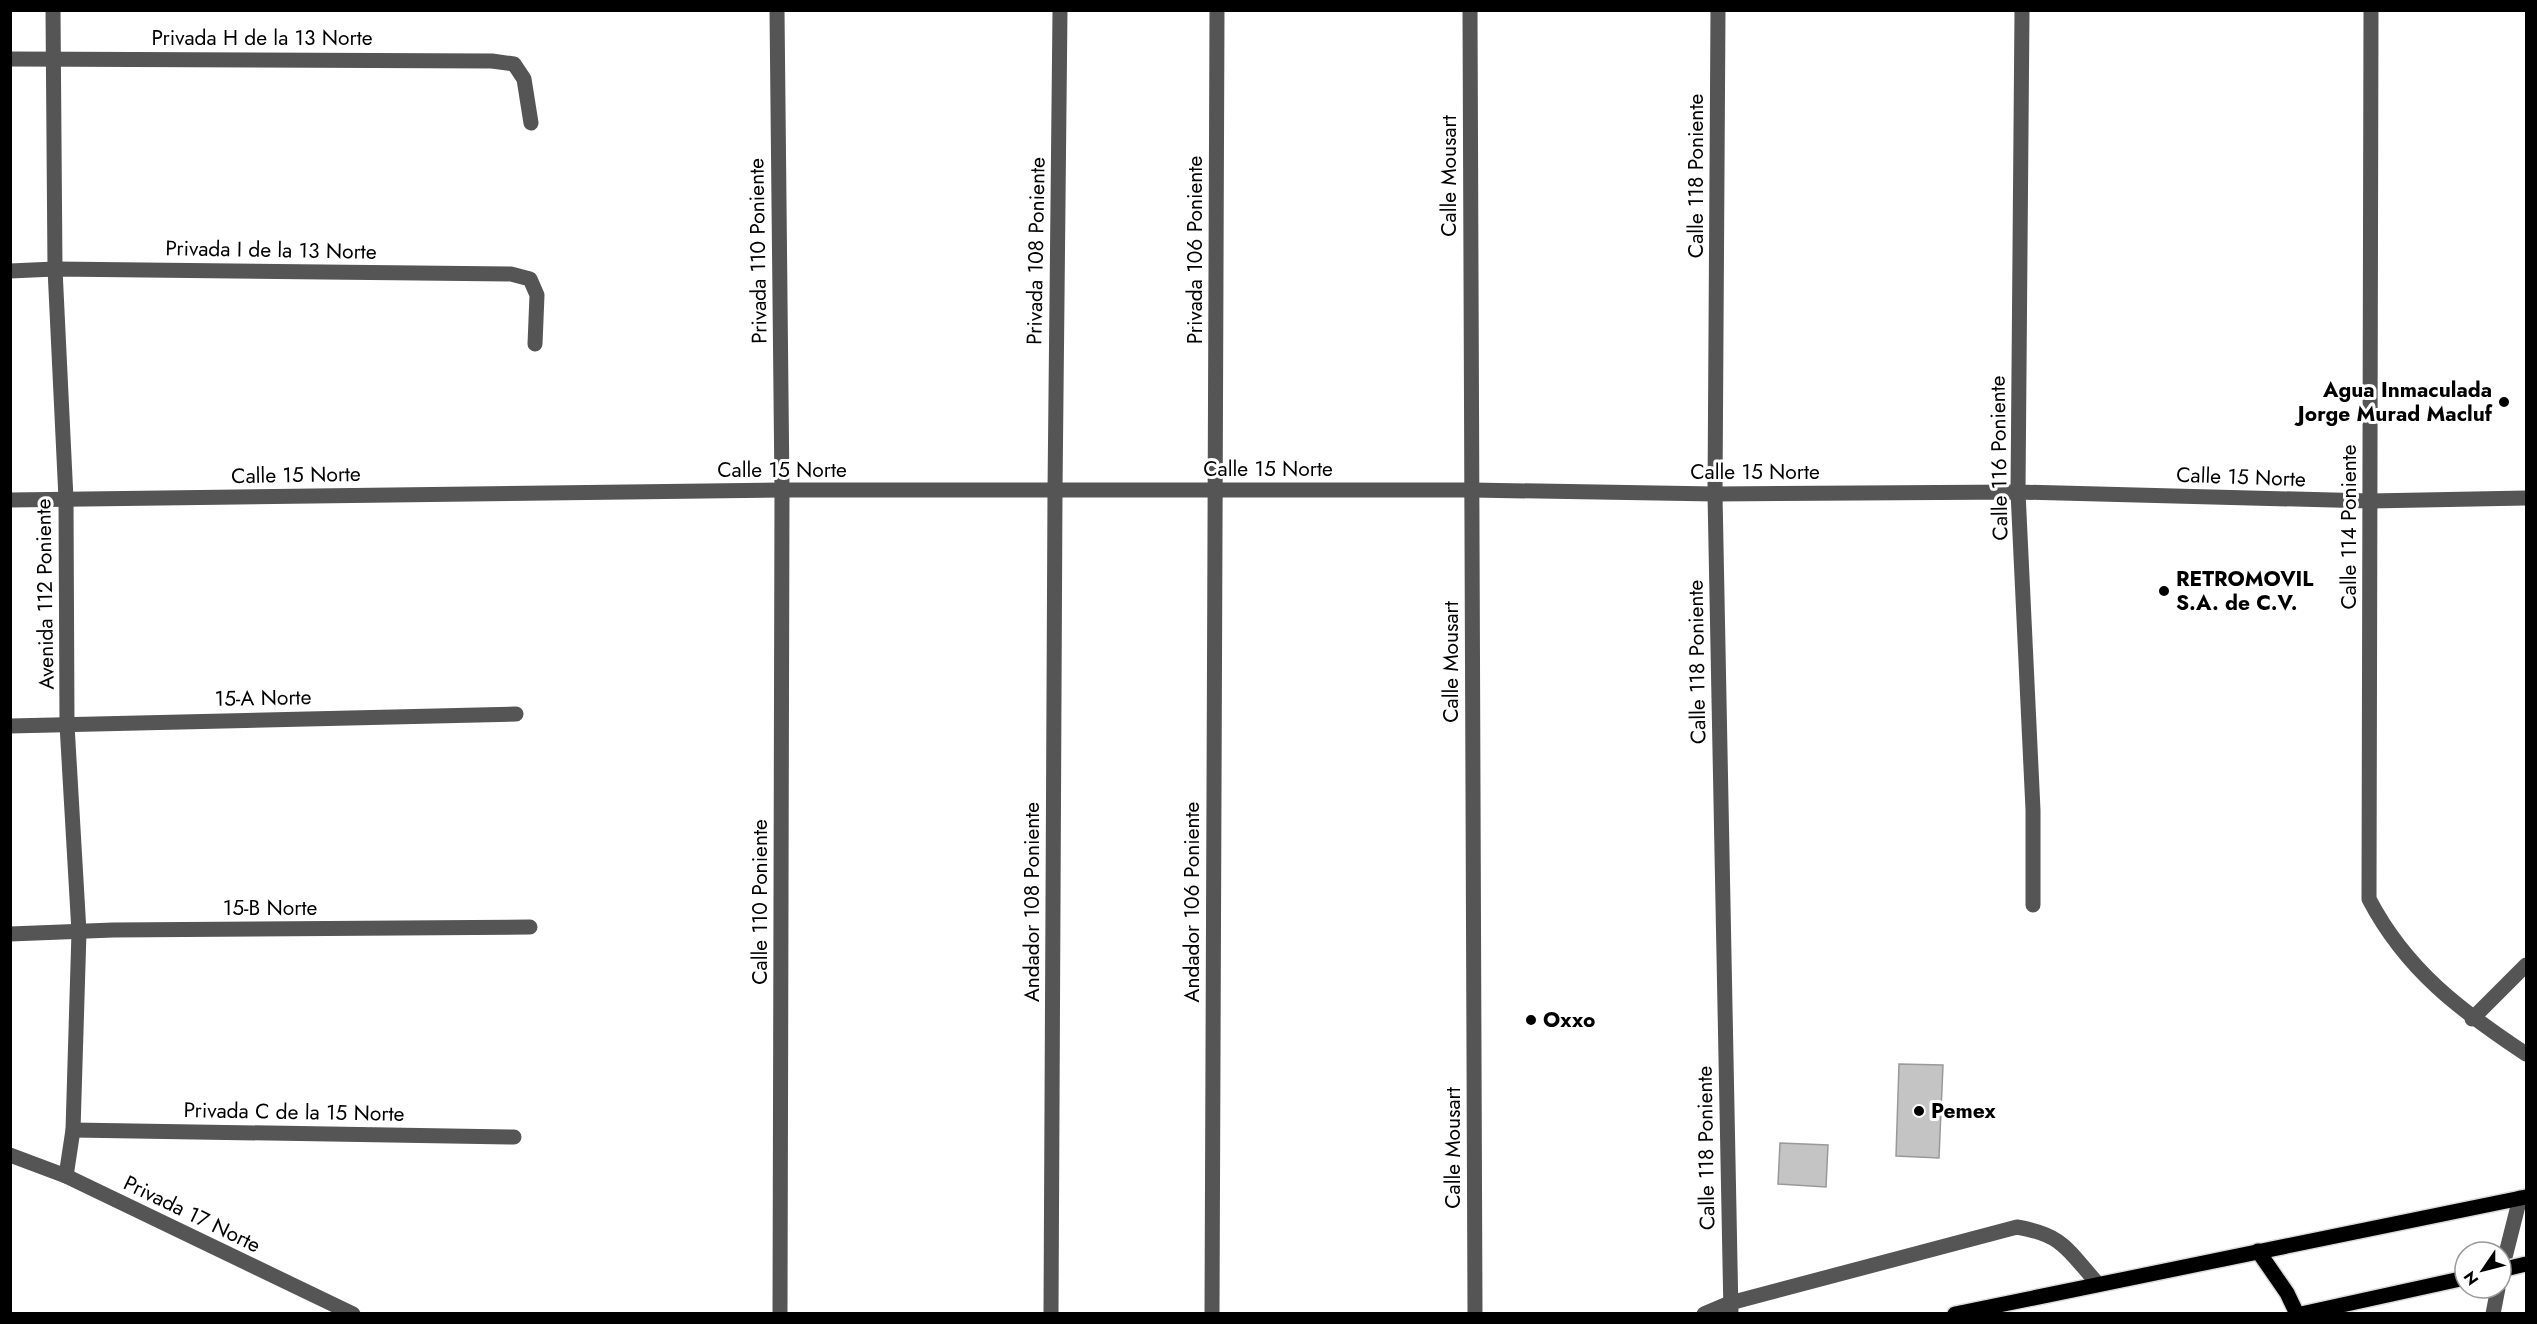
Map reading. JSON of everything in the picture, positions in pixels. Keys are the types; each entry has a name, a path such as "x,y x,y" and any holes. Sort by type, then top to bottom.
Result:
{"main road":[{"path":"1955,1314 2523,1197"},
{"path":"2258,1251 2286,1293 2296,1314"},
{"path":"2301,1314 2453,1281"}],"street":[{"name":"Avenida 112 Poniente","path":"53,10 55,269 66,500 67,725 79,932 73,1130 66,1176"},
{"name":"Privada 110 Poniente","path":"777,10 782,490"},
{"name":"Privada 108 Poniente","path":"1054,491 1060,10"},
{"name":"Privada 106 Poniente","path":"1214,491 1217,10"},
{"name":"Calle Mousart","path":"1470,10 1475,1314"},
{"name":"Calle 118 Poniente","path":"1718,10 1715,494 1730,1308"},
{"name":"Calle 116 Poniente","path":"2022,10 2018,492 2034,810 2033,905"},
{"name":"Calle 114 Poniente","path":"2371,10 2369,899 2385,930 2422,974 2472,1018"},
{"name":"Privada H de la 13 Norte","path":"10,59 52,57 492,61 514,64 524,79 531,123"},
{"name":"Privada I de la 13 Norte","path":"10,271 55,269 511,274 530,279 537,295 535,344"},
{"name":"Calle 15 Norte","path":"10,500 782,490 1472,490 1715,494 2018,492 2370,501 2526,498"},
{"name":"Calle 110 Poniente","path":"780,1314 782,490"},
{"name":"Andador 108 Poniente","path":"1052,1314 1054,491"},
{"name":"Andador 106 Poniente","path":"1212,1314 1214,491"},
{"name":"15-A Norte","path":"10,726 516,714"},
{"name":"15-B Norte","path":"10,934 530,927"},
{"path":"2526,966 2472,1018 2526,1054"},
{"name":"Privada C de la 15 Norte","path":"73,1130 514,1137"},
{"name":"Privada 17 Norte","path":"10,1155 66,1176 353,1314"},
{"path":"2510,1240 2523,1197"},
{"path":"1704,1314 2017,1227 2043,1232 2059,1240 2097,1283"}],"building":[{"name":"Pemex","path":"1899,1064 1943,1065 1939,1158 1896,1156"},
{"path":"1780,1143 1828,1145 1826,1187 1778,1184"}],"place":[{"name":"Agua Inmaculada Jorge Murad Macluf","path":"2504,402"},
{"name":"RETROMOVIL S.A. de C.V.","path":"2164,591"},
{"name":"Oxxo","path":"1531,1020"},
{"name":"Pemex","path":"1919,1111"}]}
